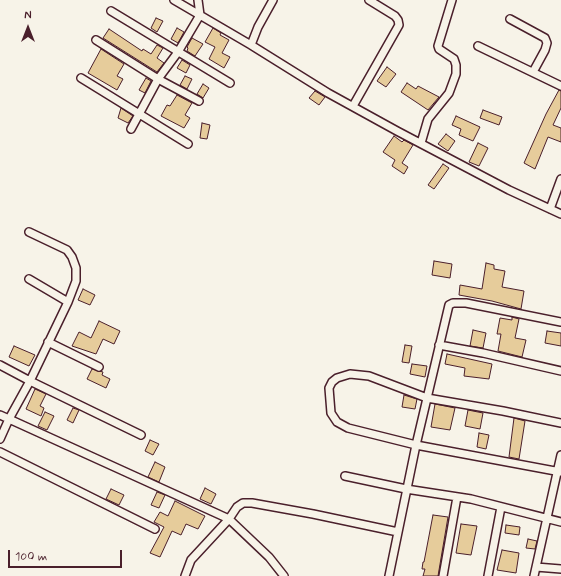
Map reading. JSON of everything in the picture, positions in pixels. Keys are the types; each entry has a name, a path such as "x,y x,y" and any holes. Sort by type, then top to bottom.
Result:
{"street":[{"path":"174,0 251,44 308,81 353,106 509,190 561,214"},
{"path":"131,129 158,79 178,52 200,15 198,0"},
{"path":"251,44 258,27 273,0"},
{"path":"353,106 399,25 395,16 369,0"},
{"path":"421,143 428,119 450,92 456,74 456,65 454,60 439,49 438,46 452,0"},
{"path":"111,11 230,83"},
{"path":"510,19 546,38 547,42 545,50 533,72"},
{"path":"96,40 158,79 199,101"},
{"path":"478,46 561,86"},
{"path":"81,78 188,144"},
{"path":"550,209 561,179"},
{"path":"0,439 68,302 76,281 76,268 72,257 67,250 28,232"},
{"path":"29,279 68,302"},
{"path":"389,576 406,489 449,305 453,303 466,303 561,322"},
{"path":"48,342 99,367"},
{"path":"439,345 483,353 561,371"},
{"path":"0,365 141,436"},
{"path":"559,472 416,445 348,428 337,422 331,413 329,388 332,382 337,378 350,374 369,376 427,398 503,410 561,423"},
{"path":"0,415 229,519 269,557 284,576"},
{"path":"0,452 155,529"},
{"path":"534,576 559,472 561,455"},
{"path":"345,476 406,489 456,497 561,522"},
{"path":"443,576 456,497"},
{"path":"185,576 191,560 229,519 237,507 243,503 252,503 398,532"},
{"path":"488,576 501,507"},
{"path":"536,567 561,569"}],"building":[{"path":"156,18 163,21 157,32 151,28"},
{"path":"177,28 184,32 178,43 171,39"},
{"path":"213,28 221,33 220,35 229,40 222,53 230,57 224,68 209,59 215,47 205,42"},
{"path":"109,29 142,51 143,49 151,54 157,45 163,48 157,58 164,63 157,72 103,38"},
{"path":"192,38 203,44 195,56 187,51 187,47"},
{"path":"101,49 124,64 117,76 123,79 117,90 88,73"},
{"path":"182,60 190,65 186,73 177,68"},
{"path":"387,67 396,74 386,87 377,81"},
{"path":"185,76 192,79 187,89 180,85"},
{"path":"146,78 151,81 145,93 139,90"},
{"path":"407,83 416,89 418,86 439,97 428,110 401,92"},
{"path":"203,84 209,88 203,98 197,94"},
{"path":"559,90 561,91 561,108 553,125 561,128 561,142 548,137 535,169 524,163 546,114"},
{"path":"315,91 325,97 319,105 309,98"},
{"path":"177,95 192,103 185,115 190,118 184,128 161,116 167,105 170,106"},
{"path":"121,108 133,116 128,123 118,118"},
{"path":"483,110 502,117 499,125 480,118"},
{"path":"456,116 480,127 473,141 459,135 461,129 452,125"},
{"path":"202,123 210,125 207,139 200,138"},
{"path":"446,134 455,141 448,151 438,144"},
{"path":"394,136 402,142 404,140 413,145 402,163 408,167 404,174 392,166 395,160 383,152"},
{"path":"478,143 488,148 479,166 469,162"},
{"path":"443,164 449,168 434,189 428,185"},
{"path":"434,261 452,264 450,278 432,275"},
{"path":"486,263 494,265 494,269 505,271 502,287 524,291 521,309 492,301 459,295 460,285 482,289"},
{"path":"83,289 95,295 90,305 78,300"},
{"path":"512,317 519,319 515,338 526,340 522,357 498,351 501,334 497,334 500,318 512,320"},
{"path":"99,321 120,331 114,344 103,339 96,354 72,346 79,332 91,338"},
{"path":"473,330 486,333 483,348 470,346"},
{"path":"547,331 561,333 561,346 545,343"},
{"path":"405,345 412,346 409,363 402,362"},
{"path":"14,346 35,355 29,366 9,357"},
{"path":"447,354 492,364 489,379 464,376 465,368 445,364"},
{"path":"412,364 427,366 425,377 410,374"},
{"path":"92,369 103,372 102,375 110,379 106,388 87,379"},
{"path":"35,389 46,394 40,406 44,408 41,416 26,409"},
{"path":"404,395 417,399 415,409 402,407"},
{"path":"435,404 455,408 450,430 431,427"},
{"path":"73,408 79,410 73,423 67,420"},
{"path":"468,410 483,413 480,429 465,426"},
{"path":"45,412 54,416 47,430 38,426"},
{"path":"514,418 525,421 519,459 509,457"},
{"path":"479,433 489,435 486,449 477,447"},
{"path":"150,440 159,444 153,455 145,451"},
{"path":"155,462 165,467 159,482 148,477"},
{"path":"205,488 216,494 211,504 200,499"},
{"path":"111,489 124,495 119,505 106,499"},
{"path":"157,492 165,495 159,508 151,505"},
{"path":"175,501 205,516 198,529 186,524 181,535 172,531 160,557 150,553 164,527 154,522 160,512 168,516"},
{"path":"433,515 448,517 438,576 423,576 425,569 422,569 423,562"},
{"path":"461,524 477,526 471,555 456,553"},
{"path":"506,525 520,527 519,535 505,533"},
{"path":"528,539 537,541 535,549 526,548"},
{"path":"502,550 519,553 516,573 497,570"}]}
